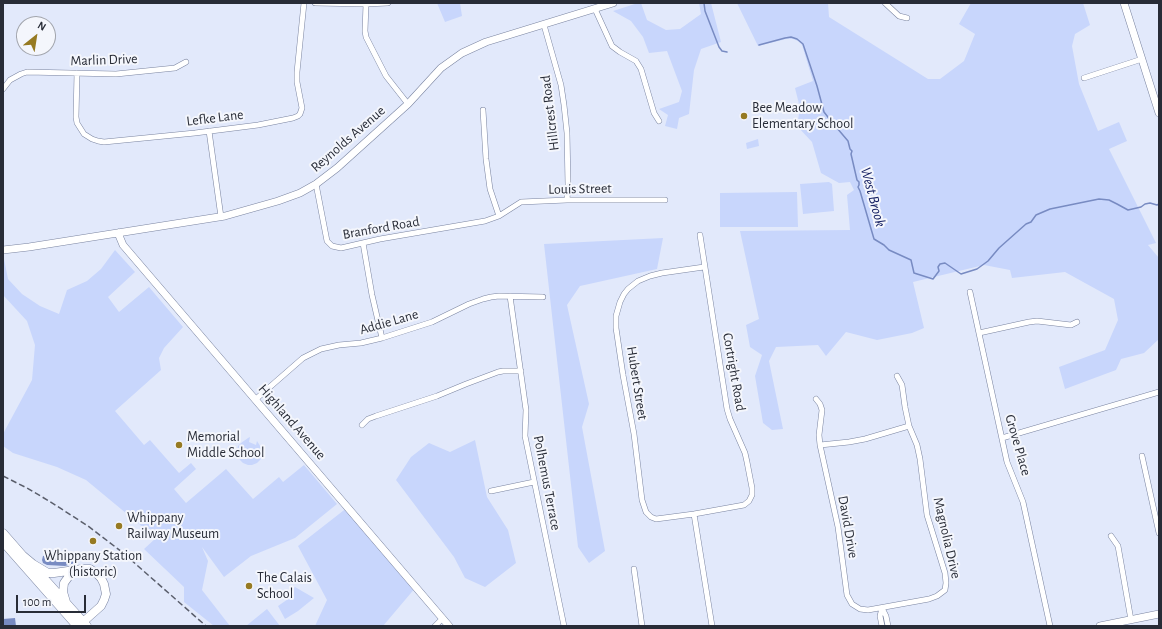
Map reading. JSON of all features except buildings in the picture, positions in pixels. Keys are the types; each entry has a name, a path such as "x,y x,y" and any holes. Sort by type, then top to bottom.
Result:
{"main road":[{"path":"3,533 67,604 81,625"},
{"path":"3,542 81,625"},
{"path":"21,554 33,564 48,573 90,569 101,578 106,594 104,600 101,606 81,625"},
{"path":"67,604 63,592 64,583 72,572 79,569"}],"street":[{"name":"Lefke Lane","path":"77,73 77,123 82,131 92,139 104,142 265,124 293,118 300,114 302,108 297,82 297,72 304,3"},
{"path":"315,3 388,3"},
{"name":"Reynolds Avenue","path":"3,250 221,216 278,201 316,184 337,168 408,104 441,68 462,53 486,42 613,3"},
{"path":"885,3 899,16 908,18"},
{"path":"1124,3 1159,113"},
{"path":"366,4 366,37 386,76 408,104"},
{"path":"595,9 612,46 636,61 641,68 654,113 659,121"},
{"name":"Hillcrest Road","path":"544,25 561,85 564,105 567,133 567,200"},
{"path":"1084,78 1142,59"},
{"name":"Marlin Drive","path":"3,89 10,80 27,72 116,74 174,68 186,62"},
{"path":"483,110 484,137 490,189 499,216"},
{"path":"209,131 221,216"},
{"name":"Branford Road","path":"316,184 329,244 334,247 340,248 485,221 499,216"},
{"name":"Louis Street","path":"499,216 521,202 567,200 665,200"},
{"name":"Highland Avenue","path":"118,233 123,246 256,399 449,626"},
{"name":"Cortright Road","path":"694,514 744,505 750,498 752,492 745,453 727,409 700,235"},
{"path":"363,243 372,295 382,338"},
{"name":"Hubert Street","path":"694,514 656,519 648,514 644,506 634,434 616,328 616,316 624,294 638,281 662,273 704,266"},
{"name":"Grove Place","path":"970,292 1007,462 1023,502 1050,626"},
{"name":"Addie Lane","path":"256,399 303,358 313,352 327,347 361,344 382,338 432,322 483,299 499,296 543,297"},
{"name":"Polhemus Terrace","path":"510,296 526,410 525,436 564,626"},
{"path":"979,333 1037,321 1071,326 1077,322"},
{"path":"362,425 368,419 438,396 503,370 521,371"},
{"path":"820,446 849,442 910,426 905,407 902,385 897,376"},
{"path":"1002,438 1159,392"},
{"name":"David Drive","path":"816,399 822,410 819,435 820,446 838,527 847,596 852,604 860,609 868,610 905,603"},
{"name":"Magnolia Drive","path":"905,603 929,599 937,596 945,590 946,584 945,574 926,515 920,459 910,426"},
{"path":"1142,456 1159,533"},
{"path":"492,491 534,482"},
{"path":"694,514 712,626"},
{"path":"1111,536 1118,546 1131,620"},
{"path":"634,569 642,626"},
{"path":"882,608 880,616 882,626"},
{"path":"882,608 886,616 888,626"},
{"path":"1100,626 1159,614"},
{"path":"436,626 443,618"}],"shaded area":[{"path":"437,3 460,3 462,16 445,22"},
{"path":"641,3 647,20 666,30 680,29 701,14 699,3 711,3 721,42 701,49 694,70 689,114 679,118 677,129 665,126 668,115 659,109 679,102 682,91 667,51 649,53 643,37 631,21 613,11"},
{"path":"737,3 828,3 829,17 928,79 940,79 964,61 975,34 959,24 971,3 1083,3 1090,25 1075,34 1072,46 1079,84 1098,131 1119,122 1127,141 1109,149 1156,243 1148,245 1159,258 1159,339 1144,353 1121,359 1116,370 1065,389 1059,367 1105,350 1118,320 1114,299 1065,272 1012,278 1010,270 984,265 913,282 924,328 912,333 877,340 846,332 826,356 818,345 776,347 769,361 783,429 772,430 763,423 755,376 762,355 750,347 746,325 759,319 740,231 850,230 847,195 854,190 850,182 839,183 821,173 812,142 797,126 800,108 795,88 813,81 802,45 793,39 786,39 758,46"},
{"path":"758,139 759,146 747,149 746,143"},
{"path":"829,182 832,184 834,211 803,214 800,184"},
{"path":"797,192 798,227 720,227 720,193"},
{"path":"663,238 657,269 580,286 567,305 589,404 582,427 605,551 589,563 578,547 544,244"},
{"path":"115,250 135,272 108,297 119,312 149,287 183,327 164,348 159,358 161,370 115,411 144,445 150,440 179,473 191,463 196,469 174,489 186,503 226,469 253,499 279,477 283,482 304,465 337,504 295,538 251,556 224,577 202,547 208,561 202,590 230,626 214,626 184,602 184,587 144,549 156,538 86,480 57,467 13,453 3,446 3,434 32,380 35,345 27,321 3,295 3,254 8,279 22,294 40,306 59,314 67,290 87,281 101,269"},
{"path":"250,437 249,442 256,445 257,441 262,449 262,454 261,459 257,463 248,465 240,460 237,451 238,446"},
{"path":"475,440 487,497 508,530 516,563 485,587 465,578 454,557 396,480 411,457 429,443 450,452"},
{"path":"348,507 416,587 383,626 315,626 327,600 298,546"},
{"path":"46,555 68,558 75,563 65,566 47,565 43,563 42,560 43,556"},
{"path":"295,587 314,598 285,619 278,606 291,597 290,591"},
{"path":"267,609 280,626 246,626"},
{"path":"15,618 16,626 3,626 3,619"}],"waterway":[{"name":"West Brook","path":"704,3 705,11 719,47 722,51 727,52"},
{"name":"West Brook","path":"759,45 791,37 797,39 803,44 824,112 848,141 852,151 851,154 857,180 859,182 858,187 874,239 889,250 911,260 914,273 933,279 939,271 938,267 940,264 945,263 961,274 977,269 988,261 999,248 1026,224 1031,222 1036,215 1050,209 1099,199 1109,200 1128,210 1150,203 1157,205 1159,204"}],"railway":[{"path":"3,476 27,488 88,526 122,552 206,626"}],"place":[{"name":"Bee Meadow Elementary School","path":"744,116"},
{"name":"Memorial Middle School","path":"179,445"},
{"name":"Whippany Railway Museum","path":"119,526"},
{"name":"Whippany Station (historic)","path":"93,541"},
{"name":"The Calais School","path":"249,586"}]}
